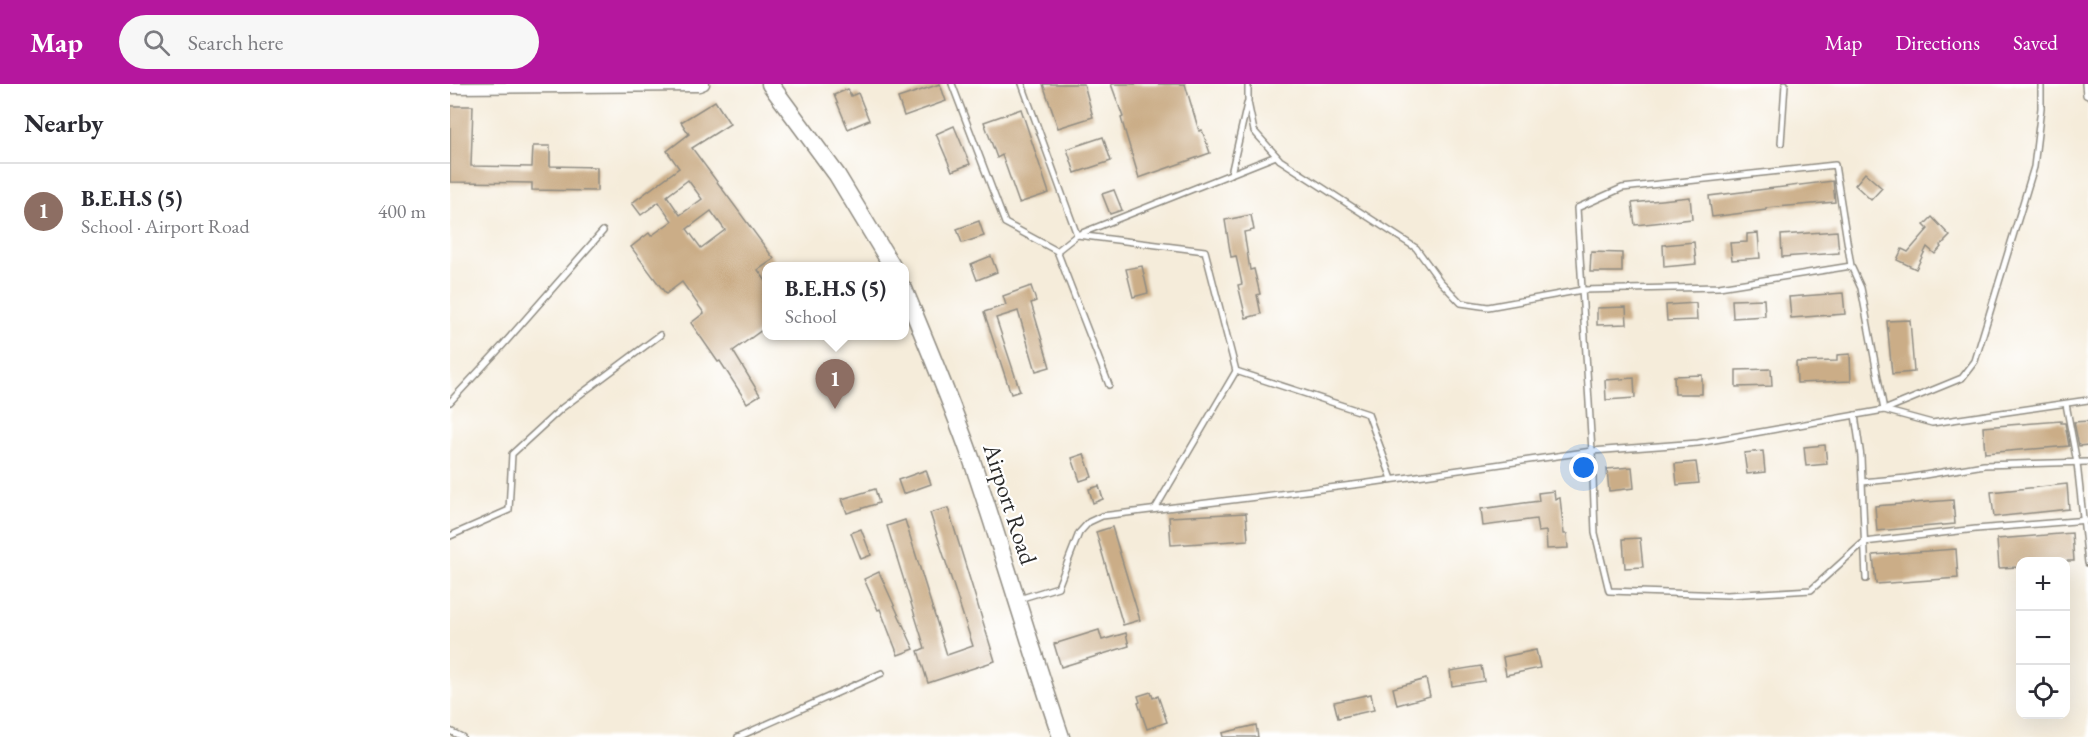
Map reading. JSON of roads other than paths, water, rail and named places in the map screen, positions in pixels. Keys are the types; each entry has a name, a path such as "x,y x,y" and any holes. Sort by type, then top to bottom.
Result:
{"main road":[{"path":"770,84 837,175 889,262"},
{"name":"Airport Road","path":"909,301 963,435 1061,737"}],"street":[{"path":"450,88 699,87 704,84"}],"lane":[{"path":"952,84 1005,223 1057,251 1110,385"},
{"path":"1022,84 1077,235"},
{"path":"1248,84 1248,102 1254,131 1276,156 1416,248 1440,281 1461,303 1488,307 1582,290 1719,287 1851,266"},
{"path":"1781,143 1785,84"},
{"path":"1016,600 1058,587 1079,532 1089,522 1102,516 1592,451 1698,443 1884,410 1962,378 1975,361 2034,167 2042,108 2041,84"},
{"path":"2085,84 2088,96"},
{"path":"1231,174 1248,102"},
{"path":"1057,251 1077,235 1276,156"},
{"path":"1884,410 1861,288 1851,266 1835,165 1622,188 1577,208 1595,533 1609,591 1727,594 1811,590 1864,542 1976,529 2086,520"},
{"path":"450,402 603,231"},
{"path":"1077,235 1205,251 1236,370 1155,509"},
{"path":"450,536 509,510 513,454 562,408 660,335"},
{"path":"1236,370 1368,414 1392,479"},
{"path":"1884,410 1932,423 2088,400"},
{"path":"2066,404 2086,520 2088,563"},
{"path":"1855,415 1861,457 1866,579"},
{"path":"1862,483 1976,466 2088,462"},
{"path":"738,737 882,673"},
{"path":"450,731 462,737"}],"place":[{"name":"B.E.H.S (5)","path":"835,409"}]}
